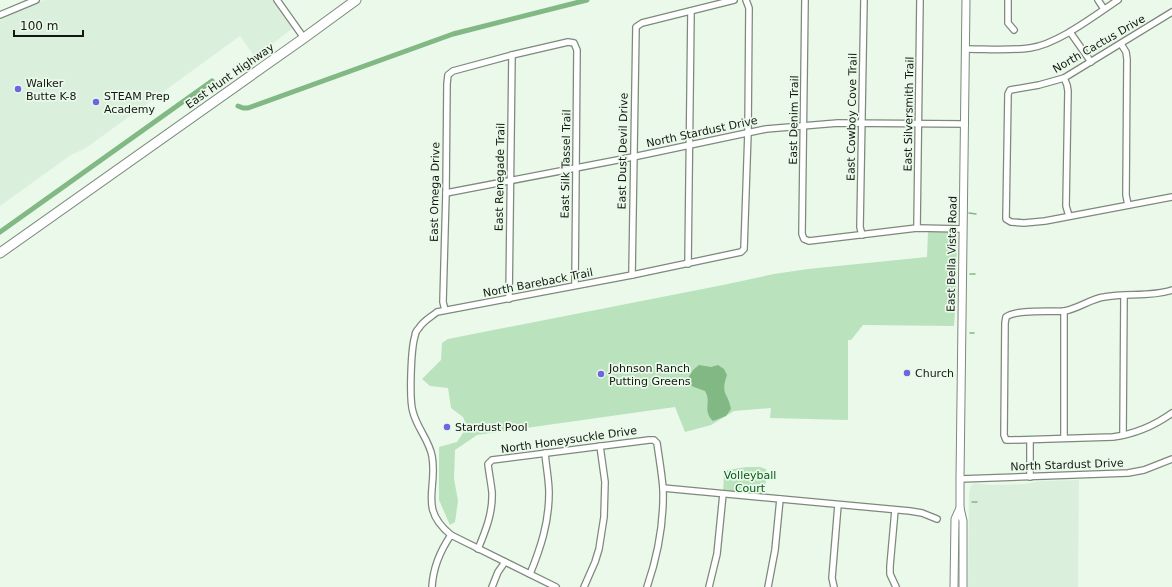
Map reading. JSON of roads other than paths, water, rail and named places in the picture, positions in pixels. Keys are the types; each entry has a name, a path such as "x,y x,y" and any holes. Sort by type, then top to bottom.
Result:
{"main road":[{"name":"East Hunt Highway","path":"0,253 356,0"}],"street":[{"path":"0,15 36,0"},
{"path":"278,0 304,38"},
{"path":"688,264 691,11 734,0"},
{"path":"746,0 749,8 748,132"},
{"name":"East Denim Trail","path":"805,0 802,234 804,239 809,241 862,234"},
{"name":"East Cowboy Cove Trail","path":"862,234 860,226 864,0"},
{"name":"East Silversmith Trail","path":"917,228 920,0"},
{"name":"East Bella Vista Road","path":"963,587 963,520 960,508 960,479 966,0"},
{"path":"1008,0 1008,23 1014,30"},
{"path":"1098,0 1104,9"},
{"path":"965,49 1030,48 1044,44 1070,32 1118,0"},
{"name":"East Dust Devil Drive","path":"632,275 636,27 642,23 691,11"},
{"name":"North Cactus Drive","path":"1069,216 1045,221 1024,223 1011,222 1006,219 1008,94 1010,90 1039,86 1064,78 1172,12"},
{"path":"1070,32 1091,62"},
{"name":"East Silk Tassel Trail","path":"512,55 568,42 574,43 577,50 575,285"},
{"path":"1121,44 1126,52 1127,59 1126,195 1128,205"},
{"name":"East Omega Drive","path":"445,310 443,302 448,75 453,71 512,55"},
{"name":"East Renegade Trail","path":"509,298 512,55"},
{"path":"1064,78 1068,91 1066,206 1069,216 1172,197"},
{"name":"North Stardust Drive","path":"446,193 633,157 748,132 830,123 862,122 965,124"},
{"name":"North Bareback Trail","path":"450,535 441,527 433,514 431,499 433,463 430,448 417,422 412,407 412,368 415,335 419,326 437,312 445,310 688,264 740,252 744,249 748,132"},
{"path":"862,234 917,228 963,229"},
{"path":"1172,290 1165,292 1103,297 1064,311 1035,311 1010,314 1006,317 1004,435 1006,440 1123,435 1150,427 1172,413"},
{"path":"1123,435 1124,296"},
{"path":"1064,311 1064,438"},
{"name":"North Honeysuckle Drive","path":"478,549 487,528 492,507 492,492 488,464 492,460 654,440 657,443 663,488"},
{"path":"1030,440 1030,477"},
{"path":"584,587 595,562 603,522 605,482 600,446"},
{"path":"530,574 544,538 549,507 545,453"},
{"name":"North Stardust Drive","path":"960,479 1128,473 1144,470 1172,459"},
{"path":"647,587 655,564 660,539 663,488 922,513 937,519"},
{"path":"709,587 717,554 723,494"},
{"path":"768,587 775,550 780,499"},
{"path":"834,587 832,578 833,555 838,505"},
{"name":"East Bella Vista Road","path":"954,587 955,519 960,508"},
{"path":"895,510 890,574 896,587"},
{"path":"432,587 437,560 450,535 556,587"},
{"path":"492,587 498,572 505,562"}],"waterway":[{"path":"238,106 248,108 453,34 587,0"},
{"path":"0,232 212,81"},
{"path":"969,213 976,214"},
{"path":"970,274 975,274"},
{"path":"972,502 977,502"}],"place":[{"name":"Walker Butte K-8","path":"18,89"},
{"name":"STEAM Prep Academy","path":"96,102"},
{"name":"Church","path":"907,373"},
{"name":"Johnson Ranch Putting Greens","path":"601,374"},
{"name":"Stardust Pool","path":"447,427"}],"park label":[{"name":"Volleyball Court","path":"750,481"}]}
